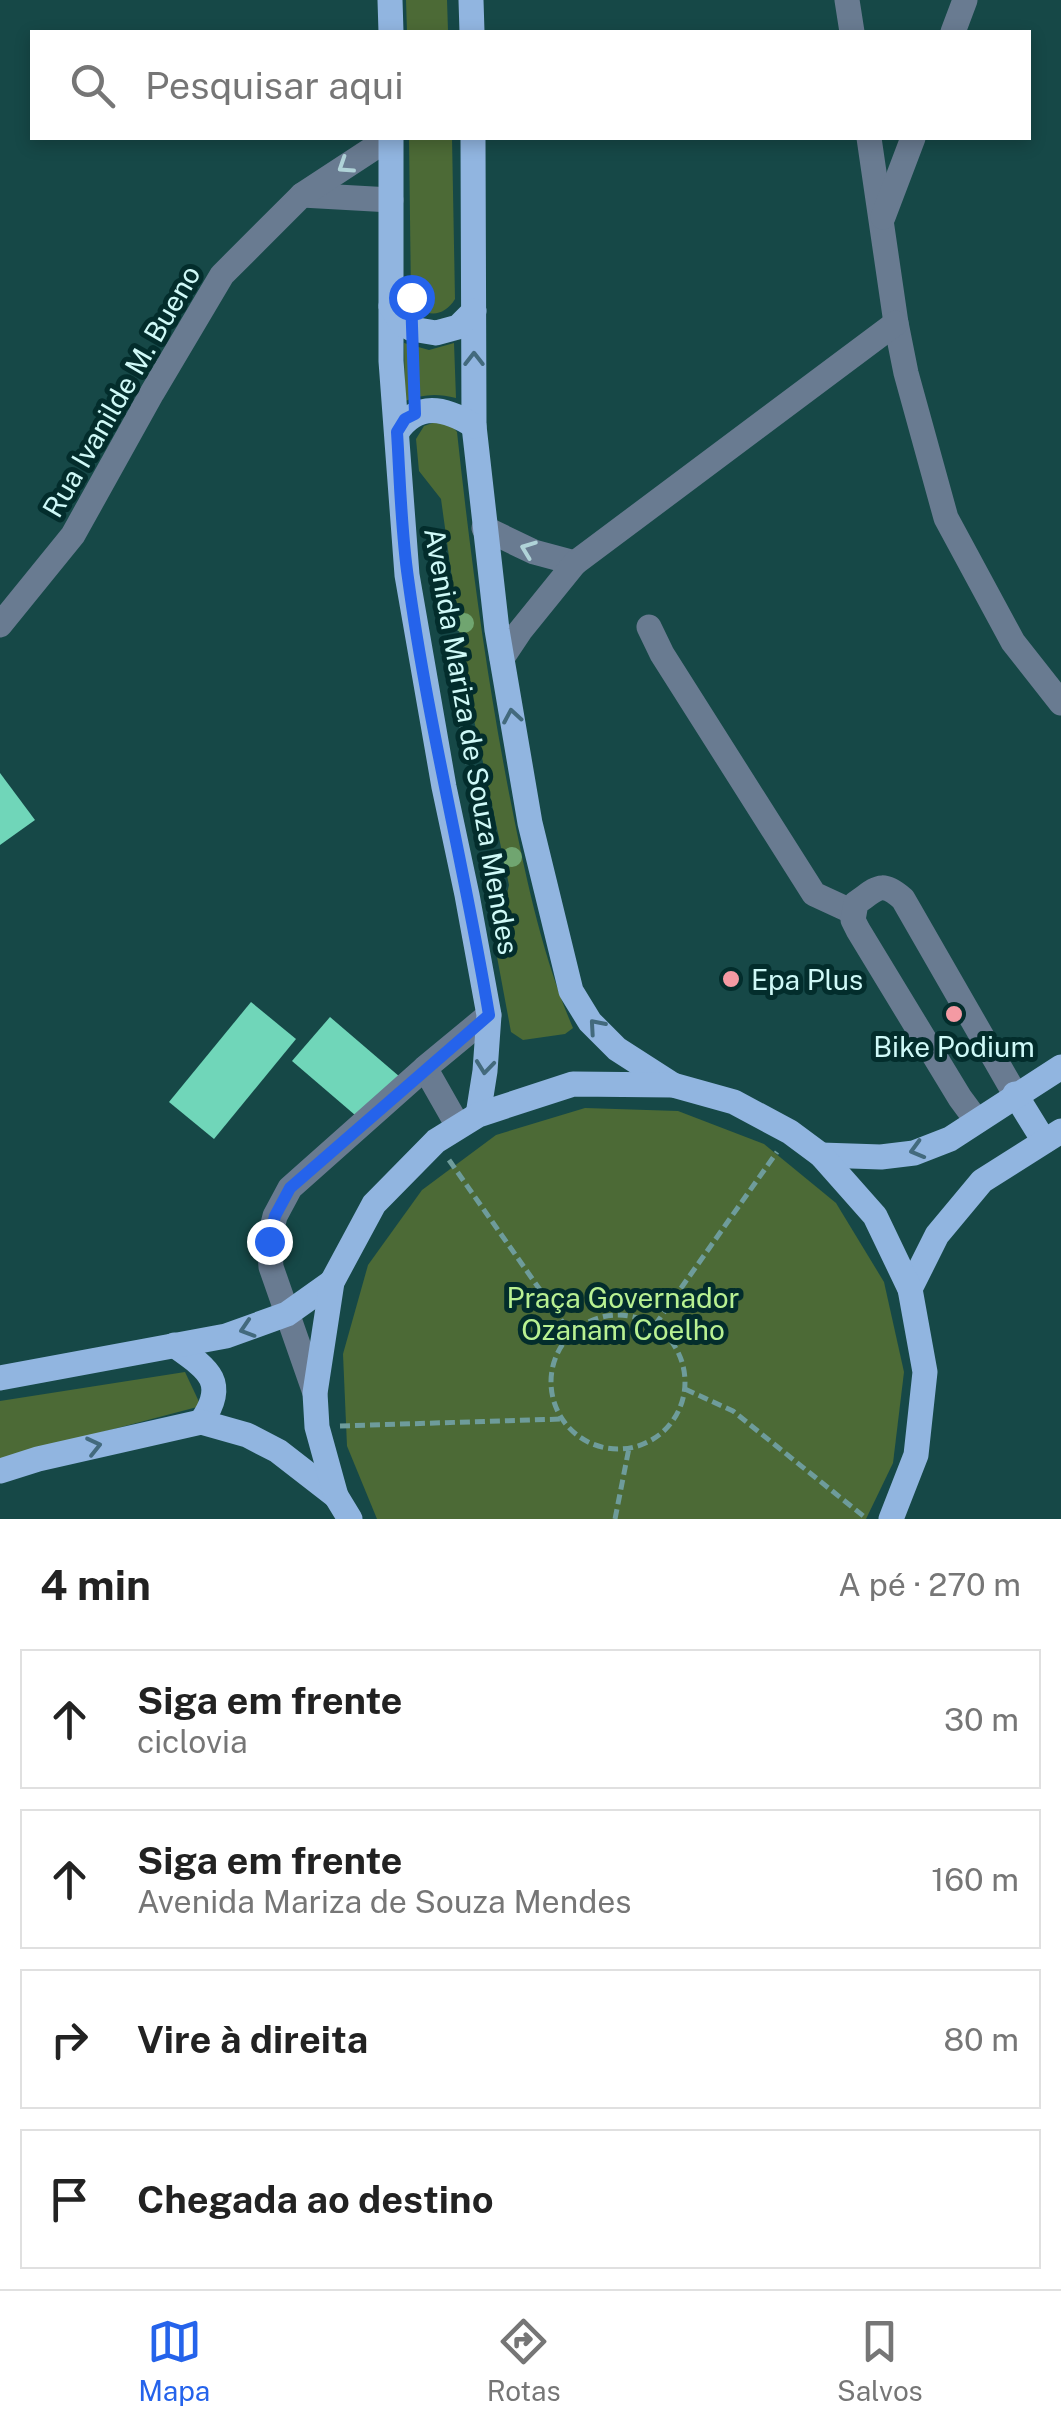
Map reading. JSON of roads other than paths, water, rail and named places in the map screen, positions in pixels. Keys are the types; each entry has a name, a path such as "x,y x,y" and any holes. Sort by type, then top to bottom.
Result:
{"main road":[{"path":"390,0 391,30"},
{"name":"Avenida Mariza de Souza Mendes","path":"390,140 391,361 407,575 489,1015 485,1071 468,1120"},
{"name":"Avenida Mariza de Souza Mendes","path":"473,140 474,426 502,658 530,823 570,991 590,1022 617,1050 673,1085"},
{"path":"391,306 401,323 436,333 458,327 474,311"},
{"path":"397,432 405,419 438,410 458,415 474,426"},
{"path":"821,1155 881,1157 914,1153 950,1139 1061,1066"},
{"path":"350,1519 336,1496 318,1426 315,1393 332,1282 374,1204 436,1142 468,1120 573,1084 673,1085 734,1102 790,1132 821,1155 875,1216 910,1289 925,1372 916,1456 891,1519"},
{"path":"910,1289 936,1235 982,1181 1053,1136 1016,1094"},
{"path":"0,1378 226,1336 287,1314 332,1282"},
{"path":"174,1345 211,1375 215,1392 212,1406 201,1422"},
{"path":"0,1471 201,1422 247,1435 278,1451 336,1496"}],"street":[{"path":"848,0 852,30"},
{"path":"954,30 965,0"},
{"name":"Rua Ivanilde M. Bueno","path":"0,625 73,535 222,275 302,194 387,140"},
{"path":"868,140 906,373 946,518 1013,642 1061,703"},
{"path":"881,221 912,140"},
{"path":"302,194 391,200"},
{"path":"502,658 575,562 896,323"},
{"path":"484,528 534,552 575,562"},
{"path":"649,627 662,654 814,894 853,912"},
{"path":"977,1120 853,920 856,903 880,887 891,888 904,899 1016,1094"},
{"path":"315,1393 271,1268 269,1241 275,1216 290,1188 489,1015"},
{"path":"426,1068 468,1120"}],"place":[{"name":"Epa Plus","path":"731,979"},
{"name":"Bike Podium","path":"954,1014"}],"park label":[{"name":"Praça Governador Ozanam Coelho","path":"623,1313"}]}
